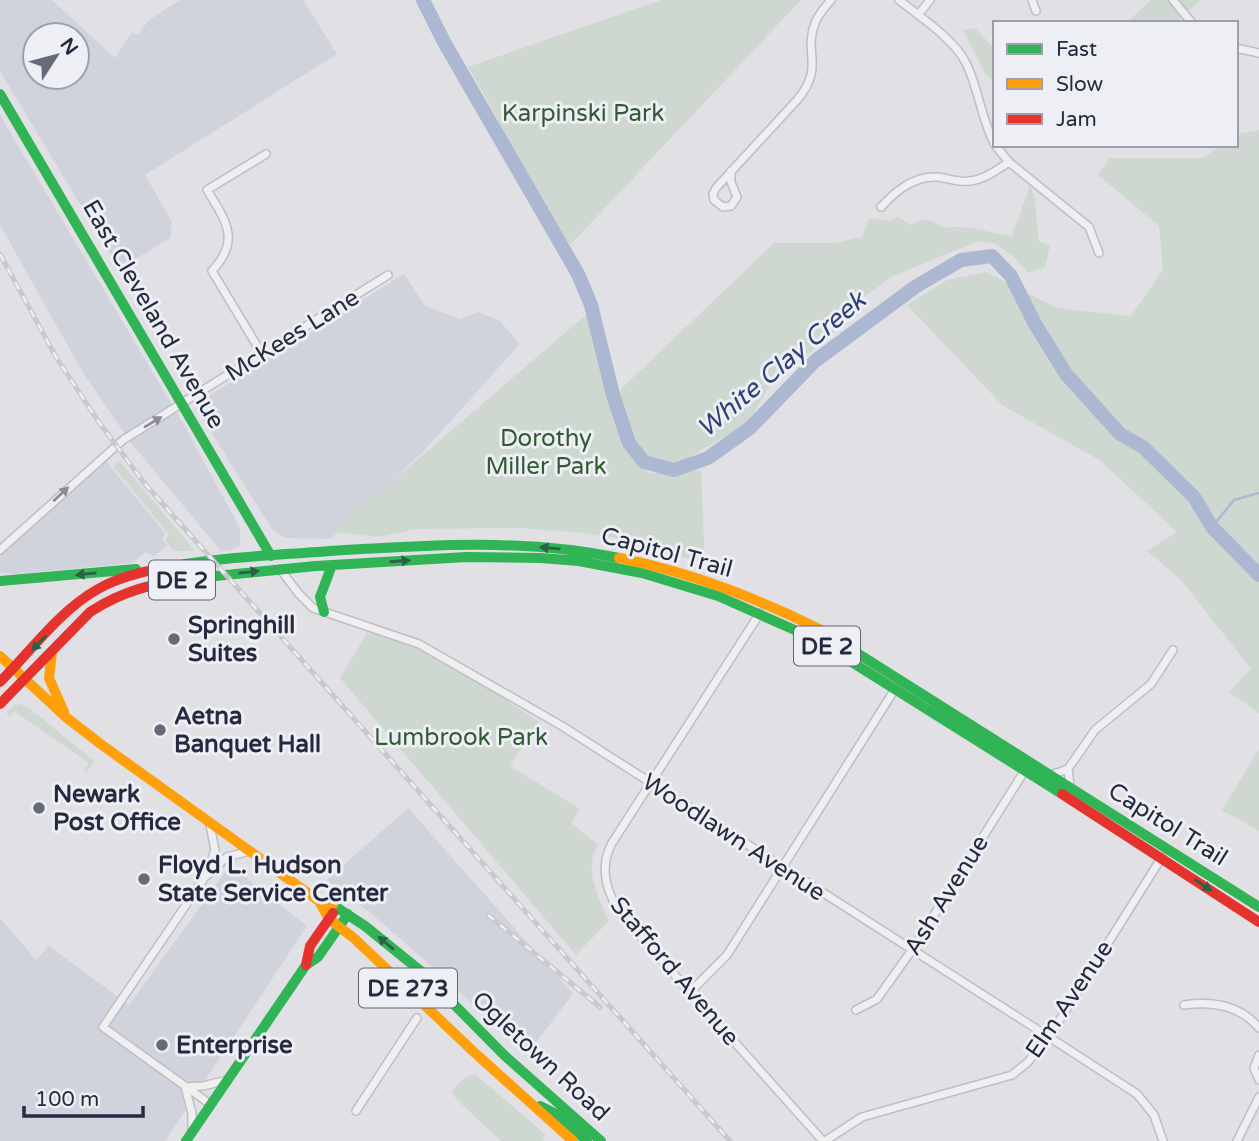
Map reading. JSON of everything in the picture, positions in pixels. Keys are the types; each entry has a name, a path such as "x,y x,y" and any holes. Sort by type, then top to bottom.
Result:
{"main road":[{"name":"East Cleveland Avenue","path":"0,94 280,569"},
{"name":"Capitol Trail","path":"0,682 85,598 112,583 154,569 271,556 420,546 496,544 580,551 683,573 760,601 818,629 1259,907"},
{"name":"Capitol Trail","path":"0,704 78,623 98,607 135,589 160,582 280,569 466,556 561,559 618,568 702,590 760,612 831,648 1162,857 1259,922"},
{"path":"324,612 320,597 332,565"},
{"path":"0,581 154,569"},
{"path":"53,651 49,678 67,718"},
{"name":"DE 273","path":"0,656 14,669"},
{"name":"Ogletown Road","path":"14,669 67,718 209,822 319,901 338,907 365,926 422,974 505,1056 601,1141"},
{"name":"Ogletown Road","path":"319,901 329,919 417,996 475,1053 573,1141"},
{"path":"306,965 310,946 338,907"},
{"path":"189,1137 306,965 318,957 348,914"},
{"path":"475,1053 482,1050 492,1054 522,1082 558,1104"},
{"path":"527,1100 556,1114 587,1141"}],"street":[{"path":"731,171 731,182 737,197 731,206 723,207 715,202 713,194 731,171 798,99 809,83 814,67 812,41 815,24 831,0"},
{"path":"899,0 964,58 993,141"},
{"path":"918,15 930,0"},
{"path":"1032,0 1035,11"},
{"path":"1173,0 1190,21"},
{"path":"1238,48 1259,53"},
{"path":"997,147 1009,162 1089,227 1099,253"},
{"path":"262,354 212,271 225,255 229,229 207,190 266,154"},
{"path":"881,207 898,191 917,180 938,177 972,181 993,173 1009,162"},
{"name":"McKees Lane","path":"0,550 123,440 388,275"},
{"name":"Woodlawn Avenue","path":"280,569 313,608 419,644 562,726 1137,1094 1154,1115 1163,1141"},
{"name":"Stafford Avenue","path":"760,612 607,852 607,888 623,917 824,1141"},
{"path":"1051,775 1068,769 1095,730 1151,684 1173,650"},
{"path":"690,992 722,961 896,689"},
{"path":"1068,769 1070,787"},
{"name":"Ash Avenue","path":"856,1010 877,999 912,950 1025,770"},
{"path":"205,877 215,850 209,822"},
{"path":"210,1104 103,1027 205,877 227,857 251,851"},
{"name":"Elm Avenue","path":"824,1141 862,1117 1012,1075 1027,1063 1049,1037 1162,857"},
{"path":"1184,1005 1221,1004 1245,1015 1259,1028"},
{"path":"356,1111 418,1018"},
{"path":"1259,1055 1254,1063 1259,1080"},
{"path":"185,1087 203,1086 228,1079"},
{"path":"185,1087 192,1113 189,1137"},
{"path":"1237,1141 1259,1097"}],"shaded area":[{"path":"0,0 52,0 75,21 21,21 21,91 91,91 91,36 115,58 132,32 138,35 148,21 180,0 303,0 337,54 145,175 172,222 170,238 119,269 0,71"},
{"path":"0,115 184,425 240,528 240,545 231,550 221,551 131,443 82,371 0,225"},
{"path":"404,274 425,306 460,319 478,312 499,320 520,344 422,453 330,539 285,538 272,529 194,405"},
{"path":"105,460 165,533 162,538 167,546 154,556 146,552 132,563 17,574 0,573 0,555"},
{"path":"408,808 573,994 526,1055 443,976 373,915 327,880"},
{"path":"230,865 307,926 165,1141 0,1141 0,918 36,960 49,946 129,1005"}],"green space":[{"name":"Karpinski Park","path":"661,0 801,0 570,245 520,167 493,110 468,67"},
{"path":"1151,0 1201,0 1177,21 1128,21"},
{"path":"975,28 993,47 993,80 986,75 963,30"},
{"path":"1259,130 1259,713 1229,692 1251,669 1181,580 1147,551 1177,532 1101,461 1002,405 907,305 947,280 986,272 1057,308 1131,316 1163,270 1159,226 1098,175 1110,158 1203,158 1218,147 1238,147 1238,134"},
{"path":"1030,186 1039,241 1050,246 1045,267 1028,273 1011,254 993,243 978,241 891,277 853,305 833,333 768,388 748,423 679,463 655,463 636,450 619,391 774,243 835,243 862,237 869,218 888,221 898,217 911,225 928,220 944,228 970,228 1012,236"},
{"name":"Dorothy Miller Park","path":"587,314 629,454 649,473 701,471 705,564 633,541 583,533 521,528 416,529 378,537 333,532"},
{"path":"119,460 195,551 173,551 165,539 169,535 113,466"},
{"name":"Lumbrook Park","path":"367,633 389,637 434,656 539,722 510,766 580,809 571,823 598,845 592,873 609,921 576,955 340,678"},
{"path":"18,703 32,710 94,761 86,773 84,771 89,763 14,711 10,717 6,712 16,704 18,706"},
{"path":"1259,749 1259,831 1222,810"},
{"path":"475,1074 545,1134 543,1141 501,1141 456,1099 452,1092 457,1085 464,1078"}],"waterway":[{"name":"White Clay Creek","path":"423,0 444,42 578,274 591,305 613,395 629,443 644,462 674,470 708,458 750,428 815,361 915,287 961,260 992,256 1011,276 1035,324 1066,374 1120,434 1143,447 1194,497 1212,527 1259,575"},
{"path":"1212,527 1234,500 1259,493"}],"railway":[{"path":"0,254 56,357 98,421 145,484 730,1141"},
{"path":"488,915 600,1007"}],"traffic: fast":[{"path":"0,94 271,556"},
{"path":"186,564 240,557 330,551 475,545 547,548 619,558"},
{"path":"195,578 316,566 466,557 579,561 642,573 718,596 815,639 1062,794"},
{"path":"324,612 320,597 332,565"},
{"path":"0,581 136,569"},
{"path":"819,629 1259,907"},
{"path":"333,905 365,926 423,973 505,1056 601,1141"},
{"path":"186,1141 306,965 318,957 348,914"},
{"path":"540,1106 556,1114 587,1141"}],"traffic: slow":[{"path":"619,558 671,570 721,587 771,606 819,629"},
{"path":"52,653 49,678 64,712"},
{"path":"0,656 67,718 102,745 319,901 333,905"},
{"path":"319,901 329,919 355,939 573,1141"}],"traffic: jam":[{"path":"0,682 58,620 98,589 129,576 186,564"},
{"path":"0,704 90,612 114,598 140,589 195,578"},
{"path":"1062,794 1259,922"},
{"path":"306,965 310,946 333,913"}],"place":[{"name":"Springhill Suites","path":"174,639"},
{"name":"Aetna Banquet Hall","path":"160,730"},
{"name":"Newark Post Office","path":"39,808"},
{"name":"Floyd L. Hudson State Service Center","path":"144,879"},
{"name":"Enterprise","path":"162,1045"}]}
